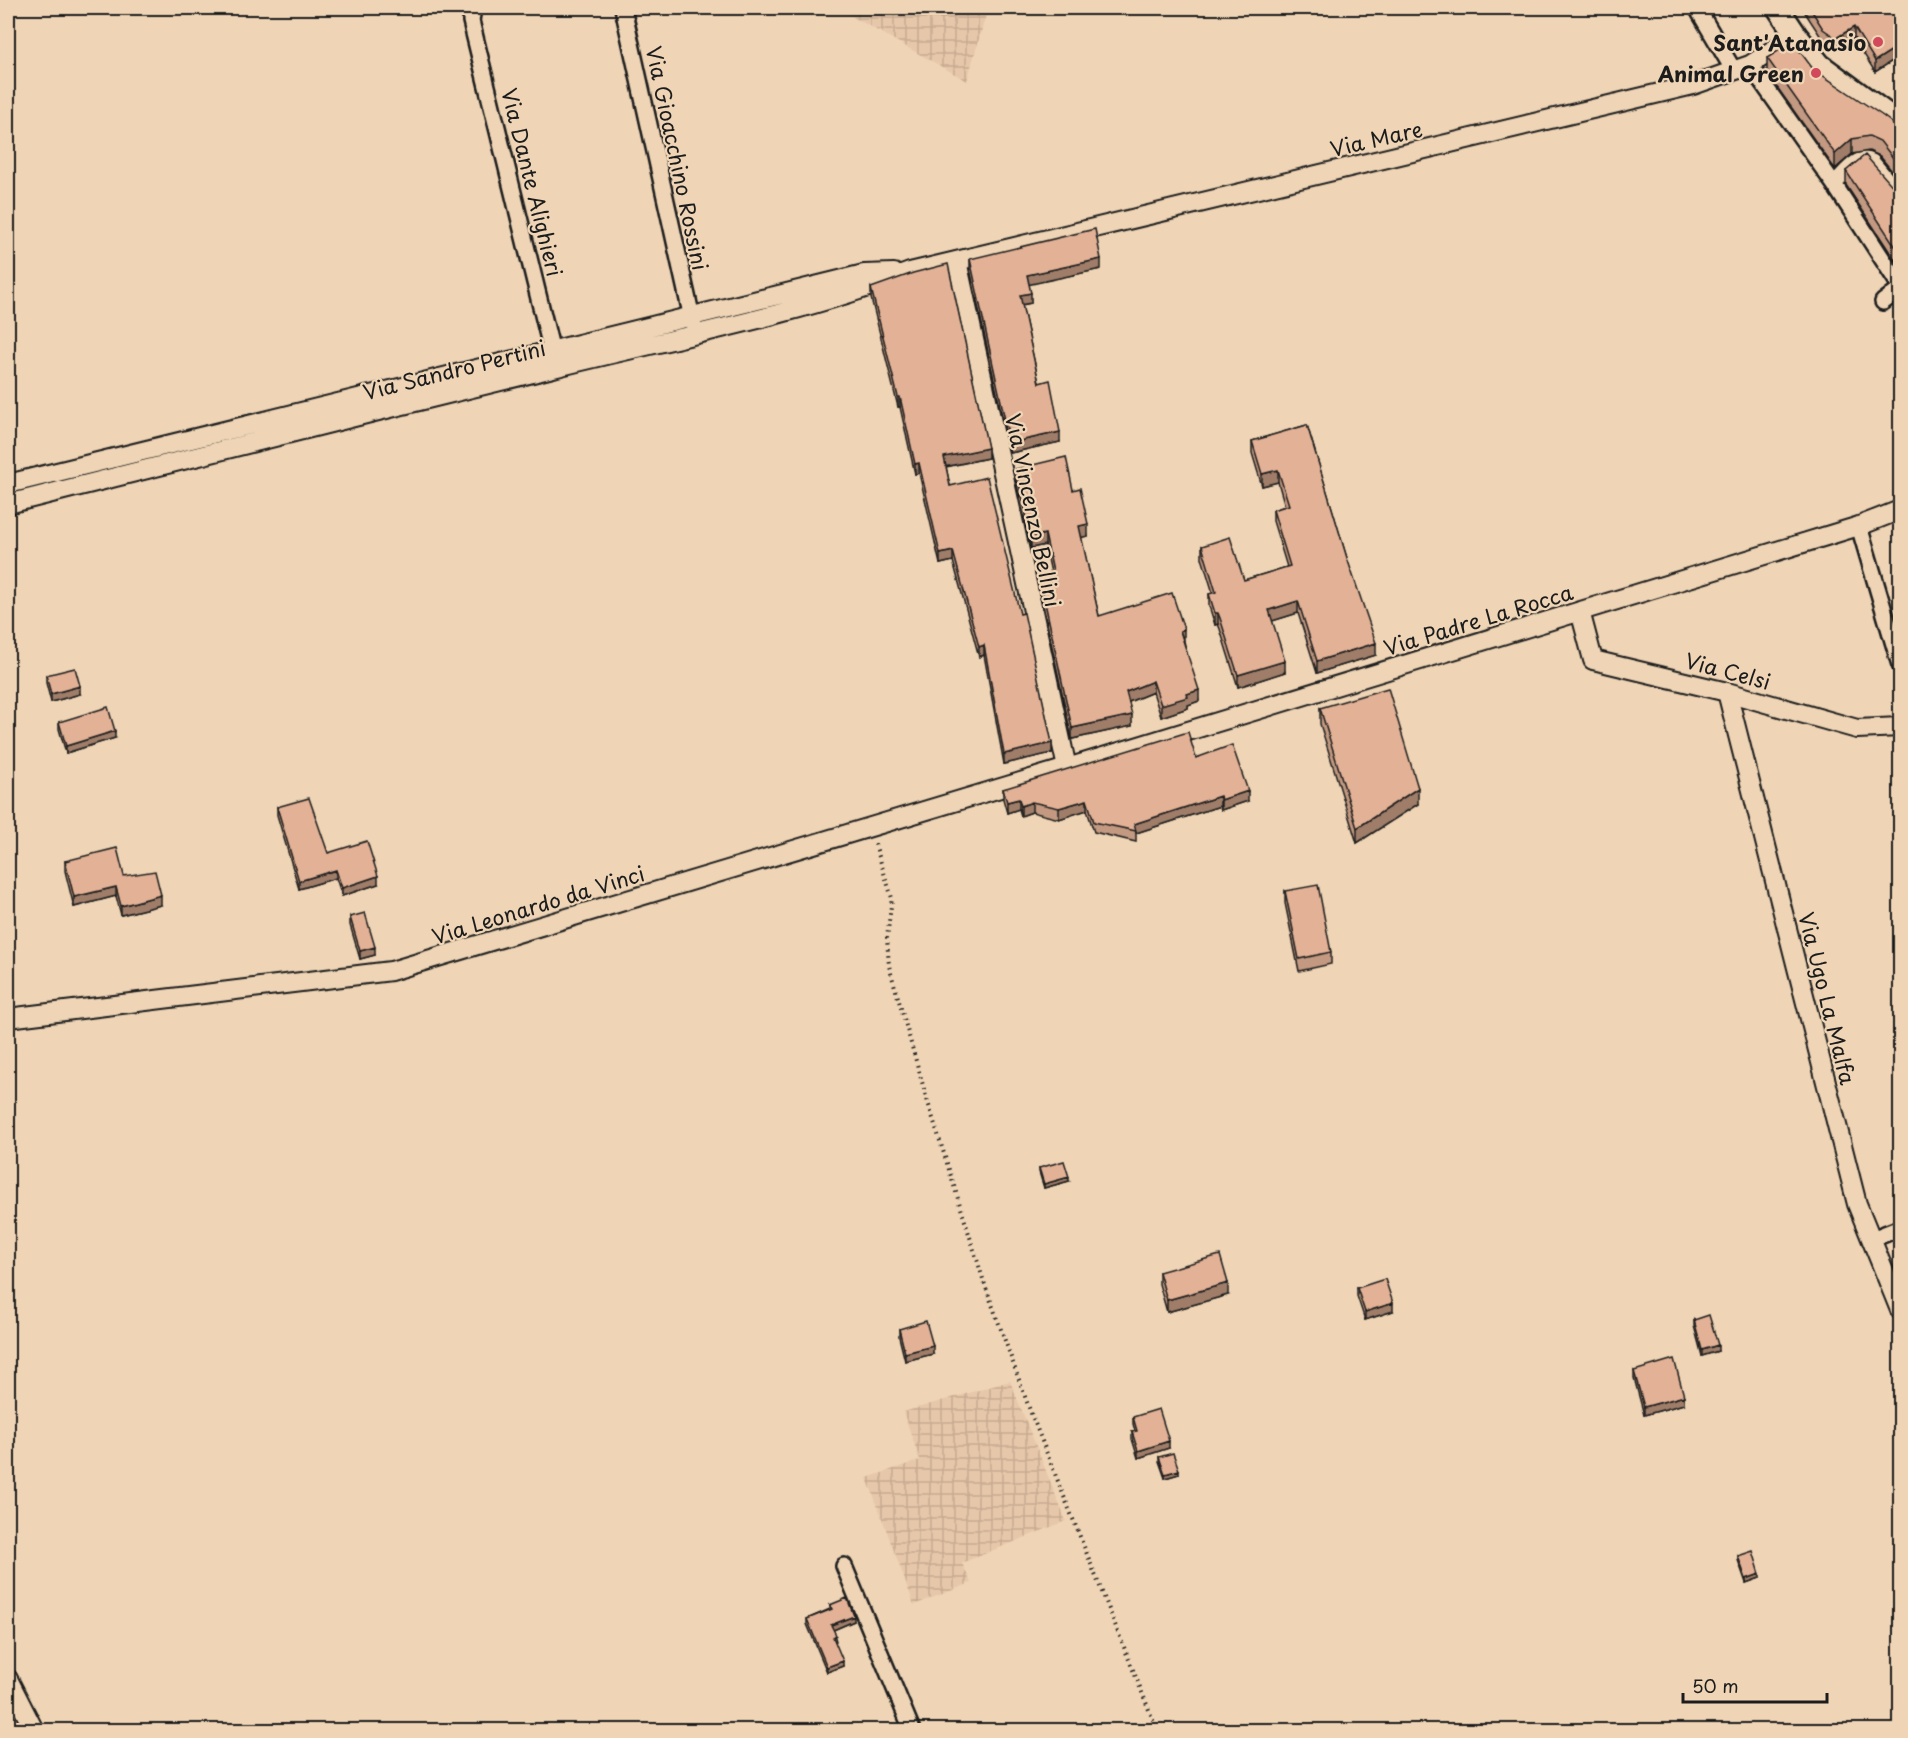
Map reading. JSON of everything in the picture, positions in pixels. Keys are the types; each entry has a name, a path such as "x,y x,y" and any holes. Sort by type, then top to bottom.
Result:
{"main road":[{"path":"1778,8 1796,35 1820,64 1900,124"}],"street":[{"name":"Via Dante Alighieri","path":"473,8 471,21 554,358"},
{"name":"Via Gioacchino Rossini","path":"623,8 694,326"},
{"path":"1697,8 1834,184 1900,288 1883,302"},
{"name":"Via Mare","path":"957,261 1694,86 1742,68 1796,35"},
{"path":"1834,184 1859,160 1865,159 1872,162 1900,196"},
{"name":"Via Sandro Pertini","path":"8,484 694,326 864,274 910,272 957,261"},
{"name":"Via Vincenzo Bellini","path":"957,261 1067,768"},
{"name":"Via Sandro Pertini","path":"8,504 554,358"},
{"name":"Via Padre La Rocca","path":"1067,768 1859,526 1900,510"},
{"path":"1859,526 1900,665"},
{"name":"Via Celsi","path":"1580,611 1593,660 1727,692 1857,729 1900,727"},
{"name":"Via Ugo La Malfa","path":"1727,692 1857,1204 1900,1310"},
{"name":"Via Leonardo da Vinci","path":"8,1018 392,971 1067,768"},
{"path":"1872,1239 1900,1228"},
{"path":"844,1566 912,1731"},
{"path":"8,1679 34,1731"}],"path":[{"path":"1893,61 1900,72"},
{"path":"870,828 892,898 887,938 889,966 926,1096 984,1282 1032,1416 1157,1731"}],"shaded area":[{"path":"837,8 988,8 967,81"},
{"path":"1010,1381 1066,1521 962,1563 971,1583 914,1605 867,1478 920,1460 903,1412"}],"building":[{"name":"Sant'Atanasio","path":"1810,8 1895,8 1900,16 1900,45 1875,61 1854,27 1836,38 1823,29"},
{"path":"1793,42 1813,69 1900,129 1900,167 1880,141 1869,136 1852,139 1835,154 1767,58"},
{"path":"1865,155 1896,190 1900,189 1899,252 1846,171"},
{"path":"1095,229 1101,259 1027,275 1031,293 1020,295 1039,383 1050,380 1060,432 1010,443 970,259"},
{"path":"948,264 988,448 944,457 950,486 987,477 1020,614 1024,613 1052,743 1004,754 984,645 979,647 953,551 940,554 919,463 915,464 871,288 913,273"},
{"path":"1307,425 1347,558 1376,643 1317,661 1298,601 1269,610 1285,661 1238,675 1220,618 1218,613 1215,613 1209,594 1216,592 1202,546 1230,537 1244,580 1290,566 1273,510 1289,505 1278,470 1262,474 1252,441"},
{"path":"1066,457 1073,490 1080,488 1088,524 1079,526 1099,616 1172,593 1184,629 1180,631 1199,690 1187,694 1188,697 1161,705 1153,681 1126,692 1132,715 1072,728 1041,584 1055,581 1045,534 1031,537 1016,469"},
{"path":"75,668 80,686 51,694 46,675"},
{"path":"1388,688 1418,788 1357,828 1320,708"},
{"path":"108,707 115,731 66,746 59,722"},
{"path":"1188,732 1196,758 1232,745 1248,791 1221,800 1220,796 1134,824 1136,831 1094,822 1087,800 1059,808 1032,802 1021,806 1019,799 1007,802 1003,789"},
{"path":"309,798 328,853 367,841 378,876 342,888 336,870 299,881 277,807"},
{"path":"117,848 124,876 155,871 161,895 121,906 116,887 74,897 65,861"},
{"path":"1318,885 1331,952 1299,959 1285,891"},
{"path":"365,913 375,947 360,951 350,917"},
{"path":"1064,1161 1069,1177 1044,1184 1039,1168"},
{"path":"1220,1255 1228,1283 1167,1300 1159,1272"},
{"path":"1385,1279 1393,1303 1365,1312 1357,1288"},
{"path":"1709,1315 1718,1345 1702,1350 1694,1320"},
{"path":"926,1321 933,1346 905,1353 899,1329"},
{"path":"1674,1359 1684,1396 1644,1407 1634,1371"},
{"path":"1159,1409 1169,1441 1138,1451 1132,1432 1137,1431 1133,1417"},
{"path":"1173,1453 1179,1470 1165,1474 1159,1457"},
{"path":"1753,1551 1760,1574 1746,1579 1738,1556"},
{"path":"847,1598 854,1616 831,1625 836,1635 833,1637 843,1661 827,1667 807,1619 832,1609 830,1605"}],"place":[{"name":"Sant'Atanasio","path":"1878,42"},
{"name":"Animal Green","path":"1816,73"}]}
